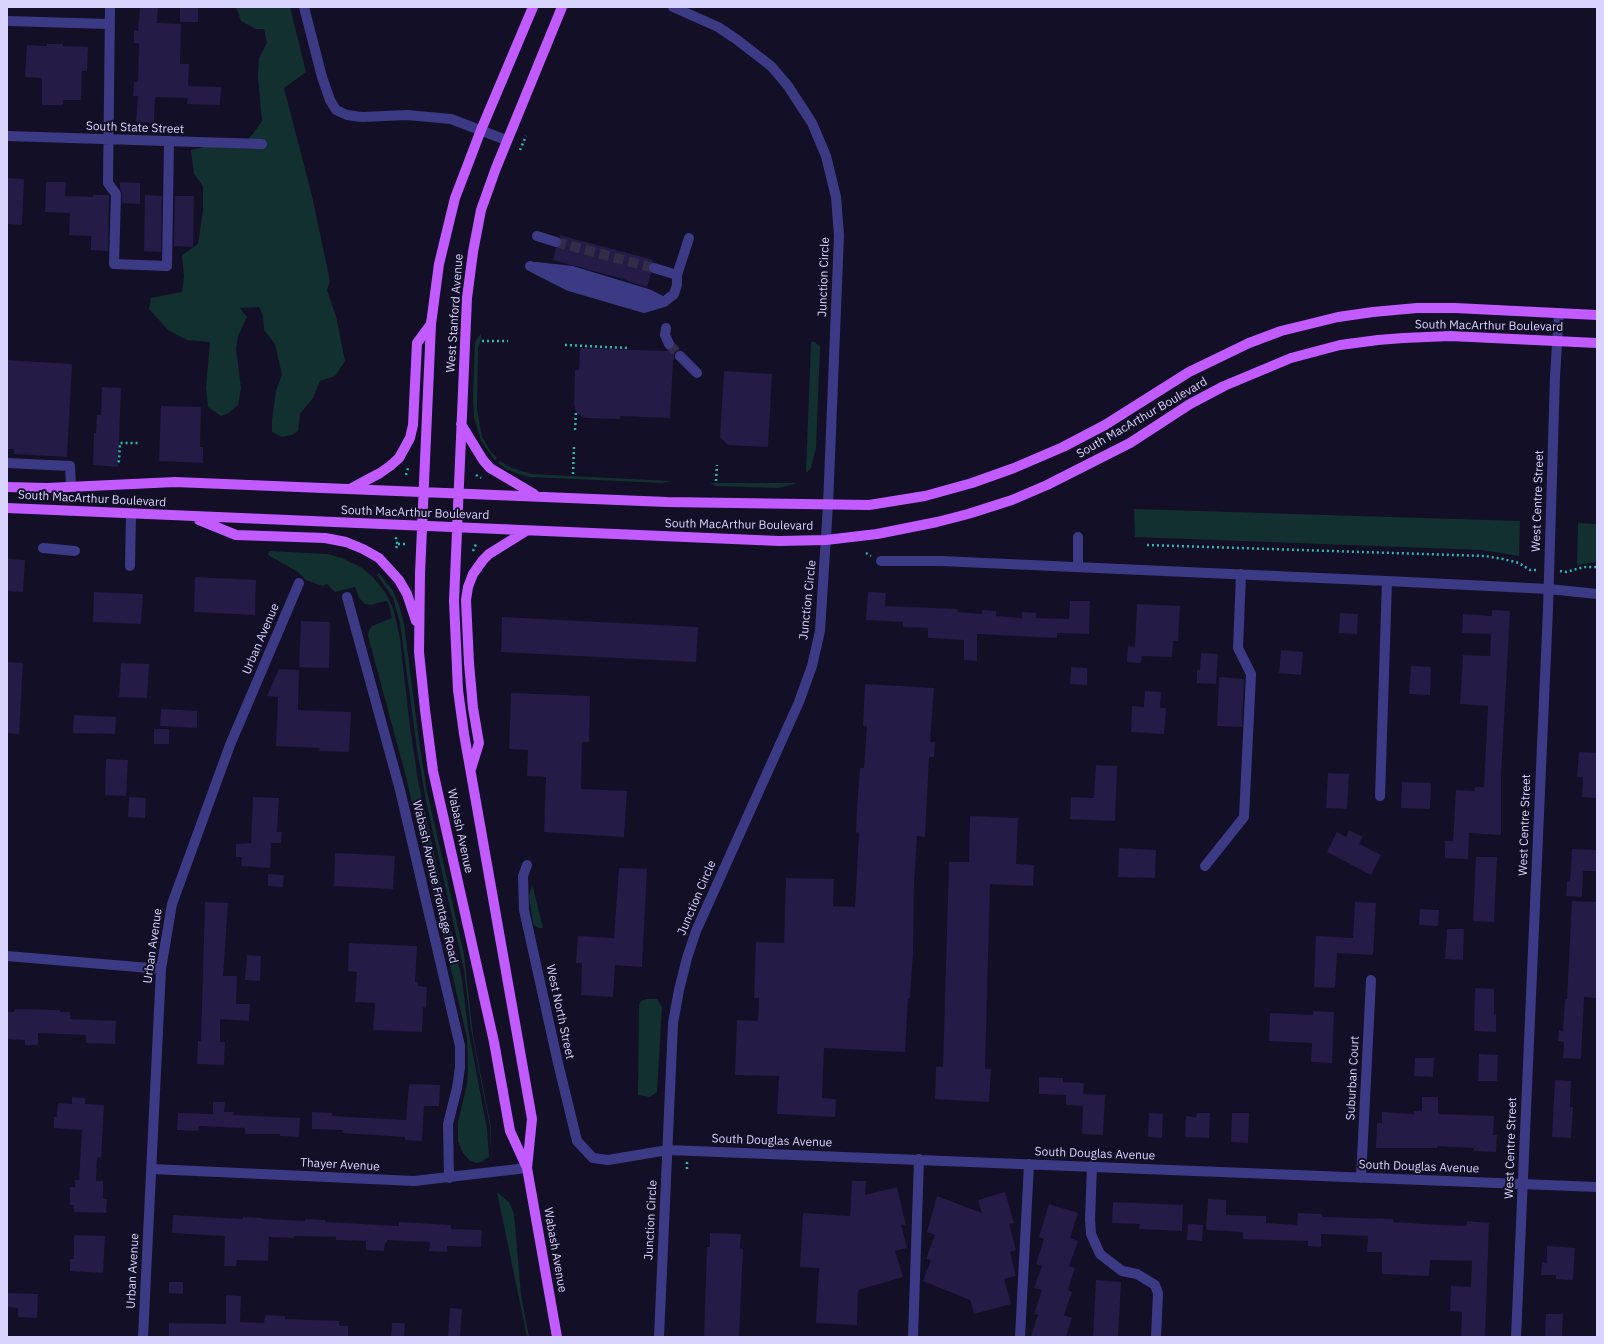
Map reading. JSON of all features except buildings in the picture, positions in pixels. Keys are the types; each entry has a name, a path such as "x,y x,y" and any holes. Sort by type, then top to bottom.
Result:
{"main road":[{"name":"West Stanford Avenue","path":"423,491 430,324 439,264 446,233 455,198 481,130 533,7"},
{"name":"West Stanford Avenue","path":"459,492 467,298 473,252 481,210 506,140 562,7"},
{"name":"South MacArthur Boulevard","path":"7,487 71,487 175,482 459,492 668,502 869,505 926,496 972,483 1014,468 1063,447 1105,424 1189,372 1249,343 1281,331 1338,317 1417,308 1455,308 1597,315"},
{"path":"351,488 390,466 399,458 410,438 413,425 417,343 430,324"},
{"name":"South MacArthur Boulevard","path":"7,508 779,541 826,540 877,534 937,522 1012,500 1047,485 1123,446 1190,404 1224,386 1291,358 1340,345 1402,338 1450,336 1597,343"},
{"path":"462,424 483,460 490,468 536,496"},
{"name":"Wabash Avenue","path":"423,491 419,646 433,771 494,1042 510,1131 528,1168"},
{"name":"Wabash Avenue","path":"459,492 454,602 459,698 470,772 532,1120 528,1168 557,1337"},
{"path":"191,517 236,535 325,538 346,542 379,558 399,580 407,594 415,616 419,646"},
{"path":"470,772 478,743 469,663 467,613 468,587 473,574 482,560 526,531"}],"street":[{"path":"110,7 108,183 116,194 114,264 166,266 169,142"},
{"path":"304,7 322,76 330,100 336,110 347,115 362,117 407,115 451,119 506,140"},
{"name":"Junction Circle","path":"659,1337 674,1023 687,958 696,931 799,702 812,666 822,616 839,235 836,197 826,156 812,123 788,86 770,66 753,51 718,27 673,7"},
{"path":"7,21 109,24"},
{"name":"South State Street","path":"7,136 262,144"},
{"path":"537,236 556,242"},
{"path":"664,302 648,294 572,271 530,266 569,286 644,308 664,302 674,294 677,285 677,275 689,238"},
{"path":"654,268 677,275"},
{"name":"West Centre Street","path":"1516,1337 1549,589 1555,376 1559,313"},
{"path":"666,328 666,335 669,344"},
{"path":"680,356 697,373"},
{"path":"7,463 70,466 71,487"},
{"path":"130,566 131,514"},
{"path":"1078,537 1078,567"},
{"path":"43,548 75,551"},
{"path":"881,561 941,561 1241,574 1549,589 1597,594"},
{"path":"1205,866 1244,817 1251,674 1238,648 1241,574"},
{"path":"1380,796 1387,581"},
{"name":"Urban Avenue","path":"143,1337 161,969 172,904 230,745 299,583"},
{"name":"Wabash Avenue Frontage Road","path":"347,597 400,790 460,1046 460,1067 457,1088 448,1124 449,1178"},
{"name":"West North Street","path":"527,865 523,876 524,910 558,1063 577,1141 594,1158"},
{"path":"7,956 161,969"},
{"name":"Suburban Court","path":"1361,1178 1371,980"},
{"name":"South Douglas Avenue","path":"594,1158 608,1160 668,1150 1597,1187"},
{"path":"914,1337 919,1160"},
{"path":"1020,1337 1029,1164"},
{"path":"1092,1166 1090,1220 1091,1234 1100,1254 1122,1270 1137,1274 1155,1285 1158,1293 1156,1337"},
{"name":"Thayer Avenue","path":"152,1169 414,1181 528,1168"}],"path":[{"path":"520,150 526,136"},
{"path":"482,341 508,341"},
{"path":"565,345 628,348"},
{"path":"575,430 576,414"},
{"path":"118,462 120,443 140,443"},
{"path":"573,474 574,447"},
{"path":"406,475 408,465"},
{"path":"716,481 717,465"},
{"path":"476,475 482,479 482,483"},
{"path":"396,536 396,542 398,544 396,548"},
{"path":"398,544 405,544"},
{"path":"473,551 476,544"},
{"path":"1147,544 1485,556 1519,564 1530,570"},
{"path":"466,551 473,551"},
{"path":"1566,572 1584,567 1597,567"}],"green space":[{"path":"236,7 290,7 306,72 284,88 312,196 330,281 327,290 336,316 345,361 335,376 320,381 313,398 300,414 298,431 292,435 282,437 272,432 272,420 276,391 282,375 275,344 264,330 263,316 259,307 240,308 247,317 238,336 236,349 241,388 238,405 229,413 221,416 208,407 206,388 210,342 187,340 168,330 149,309 151,298 182,292 184,277 182,255 198,244 203,211 203,186 194,174 191,150 208,146 240,146 252,135 262,121 258,77 259,58 267,43 264,29 256,29 241,21"},
{"path":"481,334 478,348 477,409 482,437 491,452 497,458 495,460 481,441 474,417 473,396 475,344 476,340"},
{"path":"811,342 815,342 820,347 816,448 811,468 806,473"},
{"path":"500,461 509,467 531,474 671,481 662,483 530,477 506,469 498,463"},
{"path":"710,483 795,484 777,488 716,486"},
{"path":"1134,509 1520,521 1519,556 1482,550 1135,537"},
{"path":"1578,523 1597,524 1597,562 1577,565"},
{"path":"269,551 328,554 342,558 362,568 372,576 385,592 393,608 400,638 418,781 462,980 468,1028 487,1129 489,1157 483,1161 477,1163 470,1161 463,1153 458,1141 458,1122 467,1084 467,1038 406,777 368,636 369,630 372,626 392,618 388,602 385,601 372,605 365,604 359,598 355,587 335,592 327,584 322,586 306,580 298,572 268,555"},
{"path":"379,573 393,591 399,605 404,624 427,791 464,954 473,1035 491,1127 491,1151 490,1127 471,1029 464,970 426,801 417,749 400,623 393,598 377,575"},
{"path":"532,884 543,928 535,926 533,923 529,897"},
{"path":"646,999 657,999 662,1007 657,1092 650,1097 638,1095 639,1005 641,1001"},
{"path":"497,1192 509,1202 514,1214 521,1295 529,1337 527,1337"}],"tunnel":[{"path":"556,242 654,268"},
{"path":"669,344 680,356"}]}
